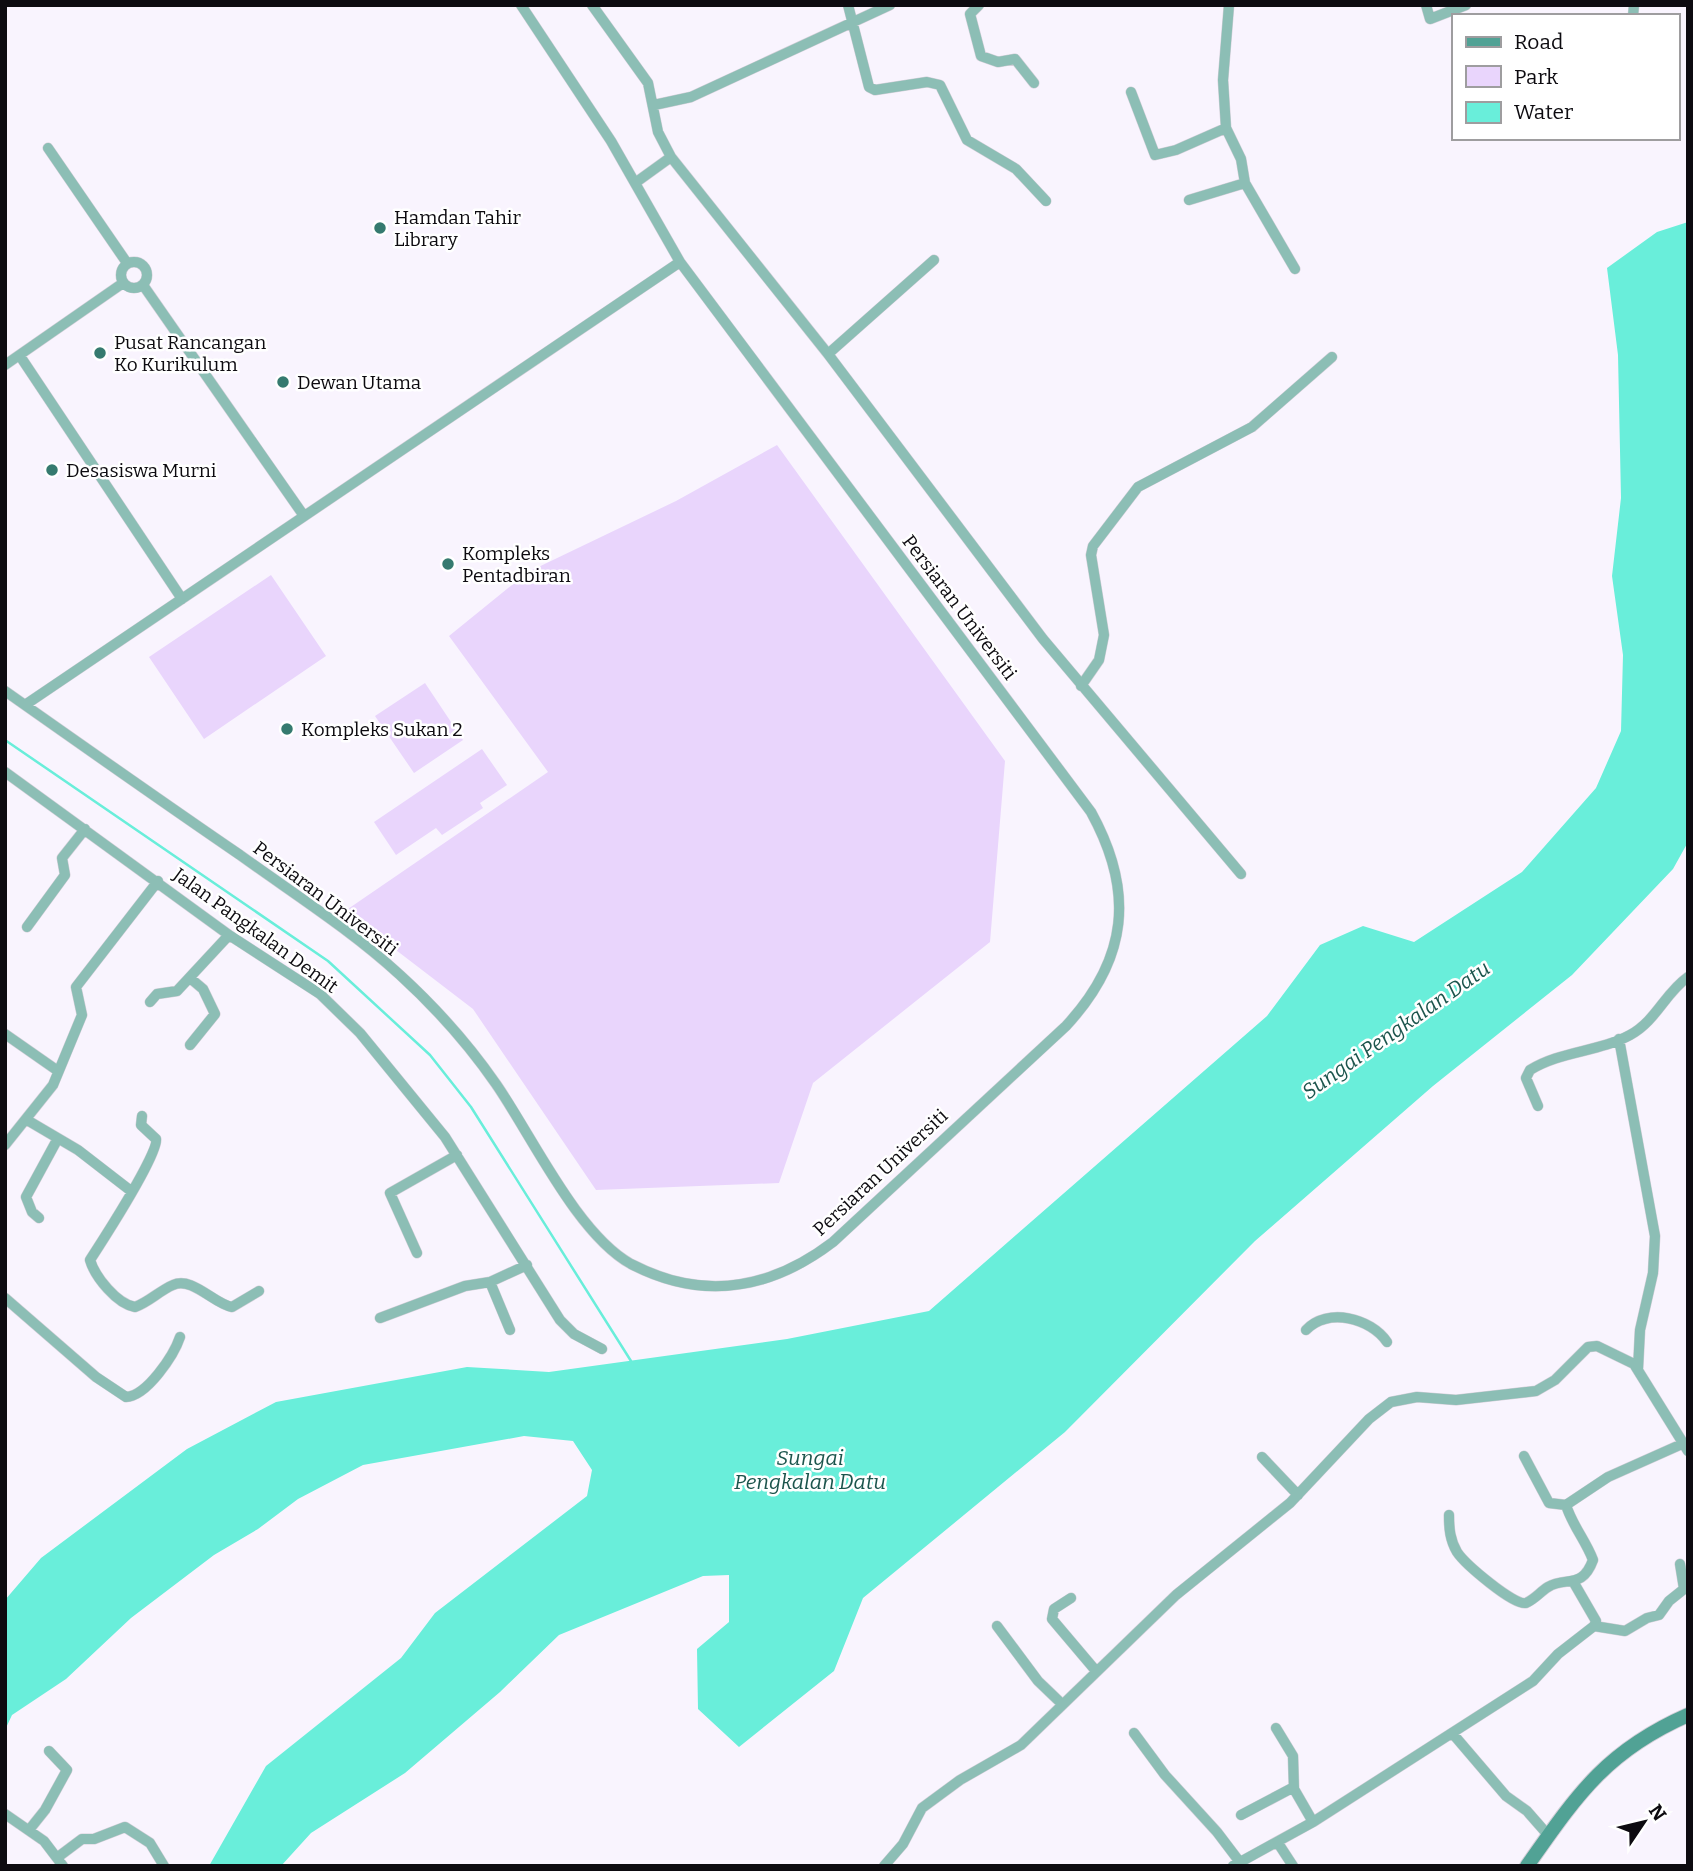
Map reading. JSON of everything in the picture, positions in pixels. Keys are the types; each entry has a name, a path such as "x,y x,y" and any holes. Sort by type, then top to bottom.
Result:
{"main road":[{"path":"1527,1866 1596,1773 1617,1754 1688,1715"}],"street":[{"name":"Persiaran Universiti","path":"5,691 344,929 401,975 460,1038 495,1083 599,1240 628,1262 655,1276 713,1287 775,1277 805,1263 833,1242 1066,1026 1090,1000 1107,971 1116,938 1120,906 1116,869 1108,842 1091,812 680,262 587,103 521,5"},
{"path":"592,5 645,78 654,105 658,132 671,156 828,354 1081,686 1241,874"},
{"path":"848,5 869,87 875,90 927,82 940,85 967,140 1016,169 1046,201"},
{"path":"654,105 691,97 890,5"},
{"path":"979,5 970,14 981,56 998,62 1015,59 1034,83"},
{"path":"1228,5 1223,80 1226,128 1241,159 1245,183 1295,270"},
{"path":"1426,5 1430,19 1466,5"},
{"path":"1131,92 1155,155 1176,150 1226,128"},
{"path":"48,148 127,263"},
{"path":"635,183 671,156"},
{"path":"1189,200 1245,183"},
{"path":"828,354 934,260"},
{"path":"135,261 143,265 147,277 143,285 131,288 123,284 121,270 127,263 135,261"},
{"path":"25,705 680,262"},
{"path":"5,365 123,284"},
{"path":"143,285 304,516"},
{"path":"20,356 182,599"},
{"path":"1081,686 1099,660 1104,635 1093,577 1093,546 1129,495 1149,481 1252,427 1332,356"},
{"name":"Jalan Pangkalan Demit","path":"5,772 229,935 320,994 368,1043 457,1155 560,1320 574,1334 602,1349"},
{"path":"27,927 62,880 62,858 85,828"},
{"path":"5,1145 53,1084 82,1015 76,987 158,881"},
{"path":"150,1002 157,994 174,993 229,935"},
{"path":"1538,1106 1527,1084 1526,1078 1530,1070 1619,1039 1655,1016 1677,986 1688,977"},
{"path":"190,978 203,989 215,1014 190,1045"},
{"path":"5,1034 58,1071"},
{"path":"1619,1039 1655,1236 1653,1273 1640,1330 1638,1369"},
{"path":"142,1116 141,1125 158,1143 119,1216 90,1260 96,1274 124,1304 135,1307 175,1283 183,1283 232,1307 259,1291"},
{"path":"27,1120 78,1150 131,1191"},
{"path":"39,1218 32,1212 26,1197 57,1140"},
{"path":"417,1253 389,1197 390,1193 457,1155"},
{"path":"380,1318 465,1286 490,1282 527,1265"},
{"path":"490,1282 510,1330"},
{"path":"5,1298 96,1377 126,1397 135,1395 173,1358 180,1338"},
{"path":"1306,1330 1320,1318 1344,1318 1376,1329 1387,1342"},
{"path":"884,1866 903,1844 922,1808 960,1780 1021,1745 1176,1595 1298,1496 1369,1419 1391,1402 1417,1397 1457,1400 1536,1391 1555,1380 1588,1347 1606,1348 1638,1369 1685,1447 1608,1477 1566,1505 1549,1503 1524,1456"},
{"path":"1262,1457 1298,1496"},
{"path":"1449,1515 1450,1538 1467,1564 1513,1601 1526,1603 1552,1585 1574,1583 1593,1560 1574,1528 1566,1505"},
{"path":"1594,1626 1625,1631 1647,1618 1659,1615 1669,1601 1684,1589 1679,1564"},
{"path":"1134,1734 1165,1775 1217,1832 1236,1863 1313,1822 1533,1681 1558,1654 1594,1626 1596,1621 1574,1583"},
{"path":"1070,1598 1054,1609 1052,1619 1096,1671"},
{"path":"997,1626 1038,1681 1062,1704"},
{"path":"1276,1728 1293,1756 1294,1787 1313,1822"},
{"path":"1453,1734 1506,1796 1527,1811 1548,1835"},
{"path":"29,1830 46,1810 67,1770 49,1751"},
{"path":"1241,1815 1294,1787"},
{"path":"5,1814 29,1830 61,1861 82,1839 94,1839 125,1826 145,1837 158,1852 164,1866"},
{"path":"1278,1843 1293,1866"}],"green space":[{"path":"777,445 1005,761 990,942 813,1083 779,1183 596,1190 473,1009 345,911 548,772 449,636 528,572 676,501"},
{"path":"271,575 326,656 204,739 149,657"},
{"path":"425,683 463,740 414,773 375,716"},
{"path":"482,749 507,785 480,803 483,808 442,835 436,828 396,855 374,822"}],"water":[{"name":"Sungai Pengkalan Datu","path":"1688,222 1688,842 1673,869 1572,975 1433,1086 1255,1241 1065,1432 863,1598 834,1671 739,1747 698,1709 697,1649 729,1622 729,1575 703,1576 559,1635 500,1692 405,1773 311,1833 281,1866 209,1866 266,1766 401,1658 435,1613 587,1496 592,1470 573,1441 524,1436 363,1465 298,1499 258,1529 214,1555 131,1618 66,1679 12,1715 5,1730 5,1600 41,1558 187,1449 276,1402 467,1367 549,1372 787,1339 929,1311 1267,1016 1320,945 1363,926 1414,942 1522,872 1596,788 1621,731 1623,655 1612,576 1621,498 1618,355 1607,268 1657,232"}],"waterway":[{"path":"5,740 328,961 430,1055 471,1107 631,1361"}],"place":[{"name":"Hamdan Tahir Library","path":"380,228"},
{"name":"Pusat Rancangan Ko Kurikulum","path":"100,353"},
{"name":"Dewan Utama","path":"283,382"},
{"name":"Desasiswa Murni","path":"52,470"},
{"name":"Kompleks Pentadbiran","path":"448,564"},
{"name":"Kompleks Sukan 2","path":"287,729"}]}
